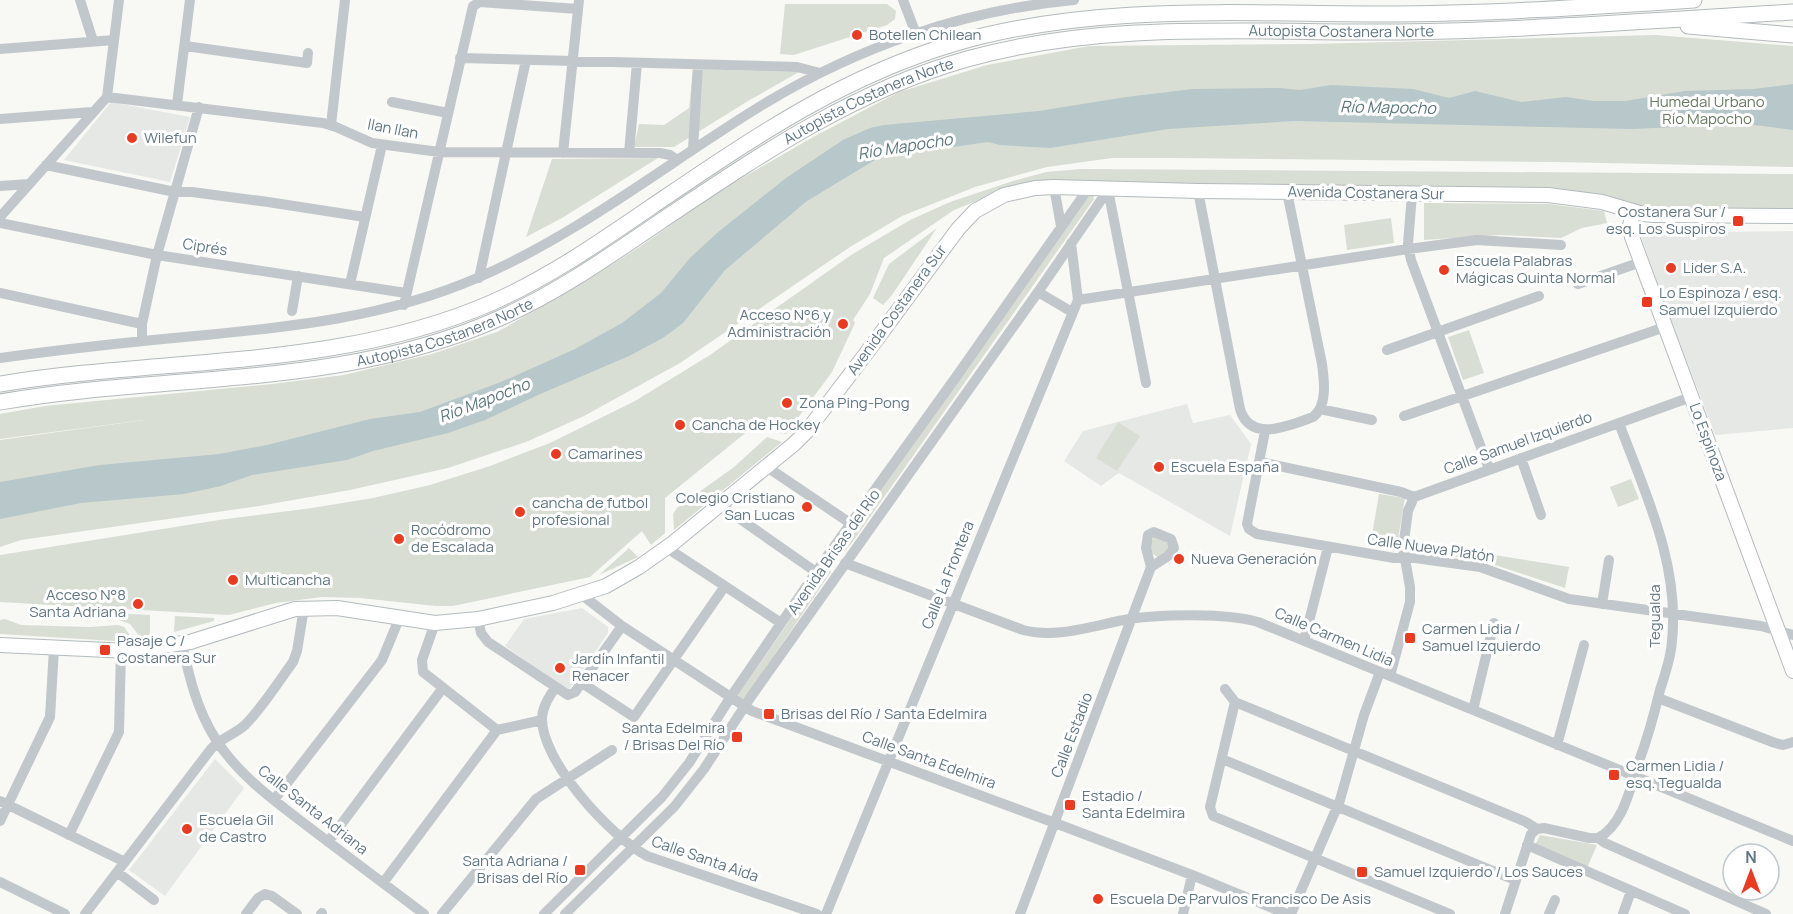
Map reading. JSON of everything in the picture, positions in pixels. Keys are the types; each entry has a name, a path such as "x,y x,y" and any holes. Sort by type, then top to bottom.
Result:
{"highway":[{"path":"1457,12 1517,0"},
{"name":"Autopista Costanera Norte","path":"0,384 61,375 324,349 391,337 447,320 515,292 567,262 762,133 820,98 889,67 974,38 1044,24 1119,16 1457,12 1694,0"},
{"name":"Autopista Costanera Norte","path":"0,402 66,393 331,366 397,353 451,337 519,309 574,280 776,145 826,116 911,77 995,52 1059,40 1114,34 1407,32 1793,12"},
{"path":"1631,22 1793,35"}],"main road":[{"name":"Avenida Costanera Sur","path":"0,645 121,651 182,644 287,610 304,608 337,608 435,623 478,620 582,595 628,575 667,548 767,467 807,431 966,219 985,204 1004,195 1035,188 1054,188 1571,197 1653,215 1793,216"},
{"name":"Lo Espinoza","path":"1633,211 1630,231 1793,671"}],"street":[{"path":"80,0 93,41"},
{"path":"0,217 107,97 119,0"},
{"path":"177,104 190,0"},
{"path":"331,125 345,0"},
{"path":"903,0 916,34"},
{"path":"0,358 300,325 365,315 404,305 479,278 541,247 765,104 820,72 883,45 916,34 998,12 1074,0"},
{"path":"404,305 471,9 475,4 480,2 579,5 563,153"},
{"path":"0,49 114,40"},
{"path":"185,46 307,63 308,53"},
{"path":"460,58 797,67 820,72"},
{"path":"479,278 525,60"},
{"path":"629,153 637,63"},
{"path":"693,150 698,64"},
{"name":"Ilan Ilan","path":"107,97 331,125 363,140 382,145 439,152 660,153 670,155 676,160"},
{"path":"392,102 448,113"},
{"path":"142,341 142,324 158,255 199,107"},
{"path":"0,119 92,112"},
{"path":"350,284 382,145"},
{"path":"46,165 175,192 258,200 365,217"},
{"path":"0,186 29,184"},
{"path":"1054,188 1061,226"},
{"name":"Avenida Brisas del Río","path":"544,914 675,781 689,763 730,698 816,572 1088,189"},
{"path":"1108,190 1146,383"},
{"name":"Avenida Brisas del Río","path":"565,914 691,788 744,707 1108,190"},
{"path":"1198,191 1241,414 1250,425 1265,431 1313,417 1320,409 1324,374 1287,192"},
{"path":"1412,194 1408,249 1489,469"},
{"name":"Ciprés","path":"0,223 158,255 406,293"},
{"path":"1071,243 1078,300 1477,240 1561,244"},
{"path":"1578,284 1641,262"},
{"path":"292,311 298,276"},
{"path":"1038,292 1072,312"},
{"path":"0,293 142,324"},
{"path":"1387,350 1539,296"},
{"name":"Calle La Frontera","path":"826,914 1078,300"},
{"path":"1404,416 1665,327"},
{"name":"Calle Samuel Izquierdo","path":"1414,497 1691,397"},
{"path":"1320,409 1372,420"},
{"name":"Tegualda","path":"1598,837 1607,832 1616,822 1634,777 1671,650 1673,614 1671,579 1664,547 1619,423"},
{"name":"Calle Nueva Platón","path":"1265,431 1247,521 1249,529 1257,534 1328,547 1480,567 1562,597 1761,626 1793,635"},
{"path":"1521,458 1541,515"},
{"path":"1260,462 1401,492 1414,497 1406,518 1403,542 1410,597 1385,674 1366,709 1337,807 1291,914"},
{"path":"767,467 850,524"},
{"path":"720,505 816,572"},
{"path":"1304,640 1328,547"},
{"path":"667,548 781,623"},
{"path":"1602,604 1609,560"},
{"name":"Calle Carmen Lidia","path":"845,563 1036,633 1051,633 1132,619 1183,616 1242,618 1267,625 1793,841"},
{"name":"Calle Estadio","path":"1020,914 1151,567"},
{"path":"578,688 634,717 725,586"},
{"name":"Calle Santa Edelmira","path":"582,595 622,626 744,707 1054,822 1287,914"},
{"path":"85,914 217,742 248,721 293,662 304,608"},
{"path":"274,800 382,660 399,619"},
{"path":"478,620 481,633 488,642 568,695 578,688 622,626"},
{"path":"435,623 422,660 422,668 426,675 497,730"},
{"path":"1473,710 1494,623"},
{"name":"Calle Santa Adriana","path":"182,644 196,696 206,722 217,742 239,769 274,800 423,914"},
{"path":"1557,745 1584,645"},
{"path":"0,821 4,803 51,713 54,648"},
{"path":"69,835 119,732 121,651"},
{"path":"383,883 497,730 542,720 544,708 555,688"},
{"path":"328,842 442,689"},
{"path":"1225,689 1235,702 1526,822 1536,829"},
{"path":"1658,698 1775,743 1783,745 1793,742"},
{"path":"1235,702 1210,807 1211,813 1216,818 1450,914"},
{"name":"Calle Santa Aida","path":"542,720 546,736 566,780 632,849 817,914"},
{"path":"442,914 532,803 612,750"},
{"path":"1222,759 1515,880"},
{"path":"4,803 125,862"},
{"path":"1505,914 1527,844 1533,831 1544,828 1589,838 1598,837 1605,843 1765,914"},
{"path":"1527,844 1685,914"},
{"path":"117,872 153,900"},
{"path":"1183,914 1192,875"},
{"path":"0,882 65,914"},
{"path":"1623,914 1631,891"},
{"path":"246,914 258,898 265,894 272,896 297,914"},
{"path":"1549,914 1555,900"}],"shaded area":[{"name":"Wilefun","path":"111,102 190,117 170,182 64,160"},
{"path":"1793,231 1793,428 1715,435 1640,233"},
{"name":"Escuela España","path":"1187,404 1193,423 1230,415 1251,444 1230,536 1119,473 1101,486 1064,461 1083,431"},
{"name":"Jardín Infantil Renacer","path":"582,608 608,627 608,633 568,691 505,646 524,619"},
{"name":"Escuela Gil de Castro","path":"215,759 244,788 165,896 129,870"}],"green space":[{"path":"785,4 887,4 896,11 895,19 887,25 794,55 780,54"},
{"name":"Humedal Urbano Río Mapocho","path":"1655,35 1793,46 1793,167 1557,162 1112,158 1047,167 975,187 902,216 850,247 680,363 584,416 526,442 448,468 350,490 259,506 21,540 0,547 0,440 159,418 0,439 0,414 45,406 344,375 432,354 497,332 565,294 638,248 716,193 815,136 899,92 987,65 1089,46 1311,44"},
{"path":"693,69 799,72 674,147 634,147 639,124 664,125 689,108"},
{"path":"658,158 562,218 526,237 552,159"},
{"path":"1081,169 1793,174 1793,208 1767,211 1648,210 1626,204 1197,187 989,196 954,210 884,258 870,294 853,320 855,323 832,372 786,434 754,426 665,498 665,533 651,545 642,531 590,577 453,606 322,597 276,603 229,615 0,602 0,555 373,498 430,485 490,466 550,443 635,401 710,355 851,255 910,220 950,202 1013,181 1046,172"},
{"path":"1089,195 1093,195 1094,199 851,544 839,557 832,555"},
{"path":"1424,203 1549,204 1604,211 1607,223 1582,228 1561,238 1500,235 1424,240"},
{"path":"1391,218 1394,243 1347,250 1344,225"},
{"path":"937,228 883,305 873,298 889,264"},
{"path":"1469,330 1484,373 1463,380 1448,337"},
{"path":"1118,422 1140,436 1117,471 1096,458"},
{"path":"767,437 782,442 674,530 673,514 677,508 734,467"},
{"path":"1631,479 1639,499 1618,507 1610,487"},
{"path":"1379,494 1405,498 1396,551 1370,546"},
{"path":"1157,536 1170,545 1170,548 1159,558 1150,552 1149,546"},
{"path":"1419,543 1569,567 1565,588 1486,562 1418,550"},
{"path":"629,548 638,557 599,575"},
{"path":"828,568 831,572 742,700 738,695"},
{"path":"110,613 150,615 150,636 140,637 130,624 116,619"},
{"path":"175,616 214,618 214,621 174,632"},
{"path":"5,619 21,625 90,627 118,625 124,627 132,638 115,641 0,634 0,620"},
{"path":"1540,835 1597,845 1587,868 1535,845"}],"water":[{"name":"Río Mapocho","path":"1793,84 1793,130 1747,124 1631,129 1295,121 1168,129 1050,148 1000,145 988,142 925,151 897,152 882,156 807,201 725,270 683,323 663,338 629,356 485,420 448,433 373,451 347,460 252,475 221,486 184,494 81,503 0,519 0,482 100,465 219,454 267,445 370,419 420,412 501,382 575,349 622,323 661,293 690,258 717,233 786,178 843,140 870,128 1039,111 1193,89 1280,88 1300,90 1331,85 1413,89 1449,98 1475,91 1521,102 1566,97 1594,101 1625,101 1685,91 1753,89"}],"place":[{"name":"Botellen Chilean","path":"857,35"},
{"name":"Wilefun","path":"132,138"},
{"name":"Costanera Sur / esq. Los Suspiros","path":"1738,221"},
{"name":"Lider S.A.","path":"1671,268"},
{"name":"Escuela Palabras Mágicas Quinta Normal","path":"1444,270"},
{"name":"Lo Espinoza / esq. Samuel Izquierdo","path":"1647,302"},
{"name":"Acceso N°6 y Administración","path":"843,324"},
{"name":"Zona Ping-Pong","path":"787,403"},
{"name":"Cancha de Hockey","path":"680,425"},
{"name":"Camarines","path":"556,454"},
{"name":"Escuela España","path":"1159,467"},
{"name":"Colegio Cristiano San Lucas","path":"807,507"},
{"name":"cancha de futbol profesional","path":"520,512"},
{"name":"Rocódromo de Escalada","path":"399,539"},
{"name":"Nueva Generación","path":"1179,559"},
{"name":"Multicancha","path":"233,580"},
{"name":"Acceso N°8 Santa Adriana","path":"138,604"},
{"name":"Carmen Lidia / Samuel Izquierdo","path":"1410,638"},
{"name":"Pasaje C / Costanera Sur","path":"105,650"},
{"name":"Jardín Infantil Renacer","path":"560,668"},
{"name":"Brisas del Río / Santa Edelmira","path":"769,714"},
{"name":"Santa Edelmira / Brisas Del Río","path":"737,737"},
{"name":"Carmen Lidia / esq. Tegualda","path":"1614,775"},
{"name":"Estadio / Santa Edelmira","path":"1070,805"},
{"name":"Escuela Gil de Castro","path":"187,829"},
{"name":"Santa Adriana / Brisas del Río","path":"580,870"},
{"name":"Samuel Izquierdo / Los Sauces","path":"1362,872"},
{"name":"Escuela De Parvulos Francisco De Asis","path":"1098,899"}]}
